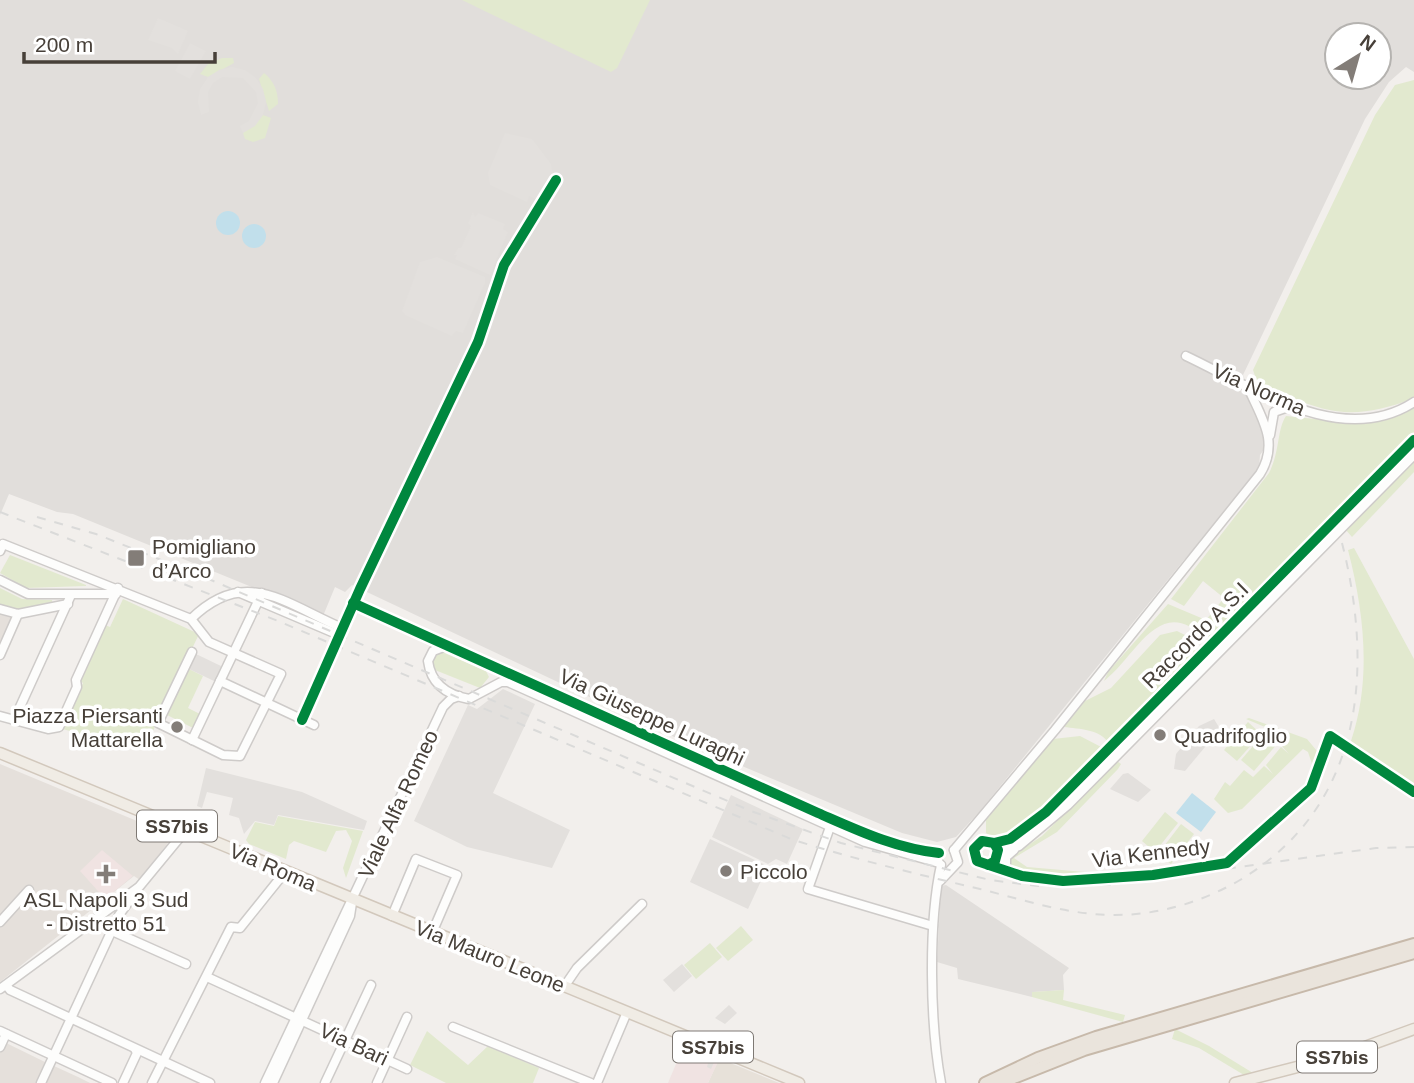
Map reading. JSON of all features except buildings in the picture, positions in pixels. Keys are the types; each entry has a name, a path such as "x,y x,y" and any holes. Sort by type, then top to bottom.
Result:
{"highway":[{"path":"985,1083 1038,1058 1096,1037 1414,944"},
{"path":"1001,1083 1084,1051 1414,953"}],"main road":[{"name":"Via Roma","path":"0,753 353,900"},
{"name":"Via Mauro Leone","path":"353,900 627,1012"},
{"name":"SS7bis","path":"627,1012 799,1083"},
{"name":"SS7bis","path":"1235,1083 1340,1056 1414,1029"}],"street":[{"path":"302,720 353,603 478,342 504,265 556,180"},
{"name":"Via Norma","path":"1186,356 1291,406 1325,417 1351,419 1378,415 1414,402"},
{"path":"1247,385 1270,441"},
{"path":"936,886 953,867 956,851 1247,492 1269,459 1270,422 1274,412 1291,406"},
{"name":"Raccordo A.S.I","path":"975,847 1018,834 1046,812 1414,440"},
{"name":"Raccordo A.S.I","path":"988,865 998,856 1019,846 1068,805 1414,455"},
{"path":"0,551 4,544 117,591 191,618 209,642 281,674 240,756 223,755 158,723 192,652"},
{"path":"0,580 28,594 71,595 117,591"},
{"path":"0,716 48,729 59,727 77,688 76,680 117,591"},
{"path":"191,618 222,595 232,591 260,597 340,632"},
{"path":"14,720 71,595"},
{"path":"192,740 260,597"},
{"name":"Via Giuseppe Luraghi","path":"353,603 868,834 922,851 939,853"},
{"path":"0,609 18,614 68,604"},
{"path":"0,655 18,614"},
{"path":"422,635 430,670 444,695 443,707"},
{"path":"429,657 439,646 446,646"},
{"path":"492,687 498,670"},
{"path":"220,681 314,725"},
{"name":"Via Giuseppe Luraghi","path":"443,707 451,699 459,696 472,698 508,682 865,842 953,867"},
{"path":"441,688 459,696"},
{"name":"Viale Alfa Romeo","path":"273,1083 343,914 353,900 443,707"},
{"name":"Via Kennedy","path":"977,861 1010,871 1063,881 1096,881 1227,863 1311,788 1330,736 1414,792"},
{"path":"982,819 981,829 1010,871"},
{"path":"830,827 808,889 933,926"},
{"path":"953,867 977,861 976,827"},
{"path":"41,1083 119,915 186,830"},
{"path":"1010,871 1006,857 1019,846"},
{"path":"941,1083 935,1013 933,926 939,853 944,848 956,851 975,847"},
{"path":"392,916 416,859 457,875 432,933"},
{"path":"923,859 932,868 936,886"},
{"path":"152,1083 231,927 240,928 285,872"},
{"path":"3,987 139,887"},
{"path":"0,922 29,890"},
{"path":"564,987 577,968 642,904"},
{"path":"107,909 119,915"},
{"path":"92,922 186,964"},
{"name":"Via Bari","path":"209,975 407,1069"},
{"path":"325,1083 371,985"},
{"path":"3,987 136,1051 210,1083"},
{"path":"597,1083 627,1012"},
{"name":"Viale Alfa Romeo","path":"265,1083 300,1016"},
{"path":"377,1083 407,1017"},
{"path":"453,1027 591,1083"},
{"path":"0,1047 3,1032 112,1083"},
{"path":"123,1083 136,1051"}],"shaded area":[{"path":"0,0 1414,0 1414,72 1406,67 1393,78 1393,21 1323,21 1323,91 1383,91 1365,119 1243,375 1270,441 1260,455 1259,468 1247,492 1183,561 956,837 937,842 902,833 687,743 352,585 345,592 335,587 323,616 73,514 57,512 9,494 0,515"},
{"path":"158,18 188,31 178,54 172,48 148,40"},
{"path":"190,43 206,51 190,79 175,71"},
{"path":"232,67 245,70 256,78 263,89 266,102 263,115 255,126 243,133 240,126 249,121 258,103 256,92 243,78 222,77 213,83 208,92 209,112 201,115 198,102 200,89 208,77 219,70"},
{"path":"505,133 532,139 551,164 553,177 538,200 529,196 527,202 490,185 488,173"},
{"path":"473,212 475,217 478,213 505,224 503,229 508,232 490,275 455,259 457,255 454,255 458,248 461,248 471,226 468,223"},
{"path":"437,257 485,277 485,283 463,333 456,331 452,336 405,315 402,311 420,262"},
{"path":"0,612 13,616 0,646"},
{"path":"194,653 223,667 216,682 187,668"},
{"path":"503,689 535,704 493,793 570,830 552,868 467,847 414,821 468,705 477,709"},
{"path":"1214,719 1220,729 1185,771 1174,769 1176,754 1199,726"},
{"path":"0,764 173,836 140,880 134,876 0,982"},
{"path":"206,768 302,792 367,821 364,830 278,815 274,825 255,821 244,834 239,818 229,815 233,798 207,792 202,808 197,806"},
{"path":"1128,773 1151,790 1138,802 1110,789 1123,774"},
{"path":"731,795 803,829 787,864 776,859 768,864 712,837"},
{"path":"710,839 768,866 748,909 690,882"},
{"name":"ASL Napoli 3 Sud - Distretto 51","path":"102,850 133,876 105,899 80,871"},
{"path":"946,885 1069,968 1063,975 1064,990 1033,992 1032,997 958,979 957,968 937,962 941,886"},
{"path":"682,964 692,976 674,992 663,980"},
{"path":"729,1005 737,1013 725,1024 715,1018"},
{"path":"0,1040 45,1062 36,1083 0,1083"},
{"path":"684,1045 719,1060 708,1083 668,1083"},
{"path":"687,1048 715,1060 711,1069 707,1067 708,1063 684,1056"},
{"path":"718,1061 728,1062 779,1083 708,1083"},
{"path":"54,1066 78,1077 90,1083 46,1083"}],"green space":[{"path":"462,0 650,0 617,68 611,72"},
{"path":"222,58 233,58 234,63 208,77 200,74 208,64"},
{"path":"264,73 273,83 278,99 278,104 269,111 259,79"},
{"path":"1414,80 1414,398 1370,411 1333,411 1298,400 1257,382 1253,370 1375,115 1395,85"},
{"path":"263,115 271,118 265,138 253,142 245,139 243,133"},
{"path":"1414,406 1414,436 1109,744 1101,735 1064,727 1085,701 1111,688 1160,635 1177,631 1187,636 1198,648 1206,640 1190,627 1175,622 1162,625 1150,633 1104,681 1108,672 1168,604 1206,620 1224,598 1203,581 1184,606 1171,599 1269,473 1286,416 1354,423 1380,420"},
{"path":"1414,461 1414,472 1352,537 1346,530"},
{"path":"1354,548 1414,659 1414,788 1351,741 1358,718 1363,670 1362,621 1348,550"},
{"path":"10,555 86,586 26,588 0,573"},
{"path":"0,588 22,599 52,600 53,606 24,611 0,606"},
{"path":"123,599 199,634 153,731 147,750 62,729 83,683 79,680 105,625 110,627"},
{"path":"440,651 486,671 489,677 480,688 435,670 431,659"},
{"path":"187,668 203,676 188,708 200,714 193,728 165,714"},
{"path":"1246,719 1307,739 1317,751 1318,758 1311,784 1238,853 1303,788 1313,767 1308,752 1303,749 1242,809 1228,813 1214,799 1225,782 1230,786 1244,770 1253,777 1264,766 1273,774 1266,765 1281,747 1289,754 1280,744 1284,735"},
{"path":"1248,722 1261,734 1237,761 1224,750"},
{"path":"1265,732 1278,743 1254,771 1241,760"},
{"path":"1080,736 1105,749 1068,789 1024,826 1008,834 993,837 986,833 986,820 1053,739"},
{"path":"1117,761 1121,764 1118,769 1057,832 1014,858 1027,867 1085,872 1090,877 1038,876 1010,867 1009,858 1042,836"},
{"path":"1165,812 1178,823 1155,852 1142,841"},
{"path":"278,816 363,831 346,878 343,868 352,841 346,830 336,831 326,852 294,841 289,845 286,859 249,844 246,840 255,822 274,826"},
{"path":"1181,824 1194,834 1171,864 1158,854"},
{"path":"741,926 753,940 728,961 716,948"},
{"path":"710,943 722,957 696,979 684,965"},
{"path":"1064,990 1063,1000 1125,1015 1123,1022 1032,997 1032,992"},
{"path":"1175,1029 1253,1073 1244,1075 1199,1048 1172,1039"},
{"path":"427,1031 468,1065 488,1046 539,1068 533,1083 446,1083 410,1065"}],"water":[{"path":"228,211 237,214 240,223 237,232 228,235 219,232 216,223 219,214"},
{"path":"254,224 263,227 266,236 263,245 254,248 245,245 242,236 245,227"},
{"path":"1192,793 1216,812 1201,832 1176,813"}],"railway":[{"path":"0,512 278,621 791,839 861,860 1046,906 1115,915 1164,910 1226,888 1281,849 1313,814 1335,774 1350,731 1356,685 1357,638 1352,591 1342,543"},
{"path":"37,517 96,534 204,577 751,811 841,843 990,880 1038,886 1109,885 1376,848 1414,847"}],"cycle path":[{"path":"302,720 360,589 478,342 504,265 556,180"},
{"path":"994,843 1010,839 1046,812 1414,440"},
{"path":"353,603 847,826 893,843 939,853"},
{"path":"988,865 995,861 998,850 994,843 982,841 974,849 977,861 1022,876 1063,881 1153,875 1227,863 1311,788 1330,736 1414,792"}],"place":[{"name":"Pomigliano d’Arco","path":"136,558"},
{"name":"Piazza Piersanti Mattarella","path":"177,727"},
{"name":"Quadrifoglio","path":"1160,735"},
{"name":"Piccolo","path":"726,871"},
{"name":"ASL Napoli 3 Sud - Distretto 51","path":"106,874"}]}
